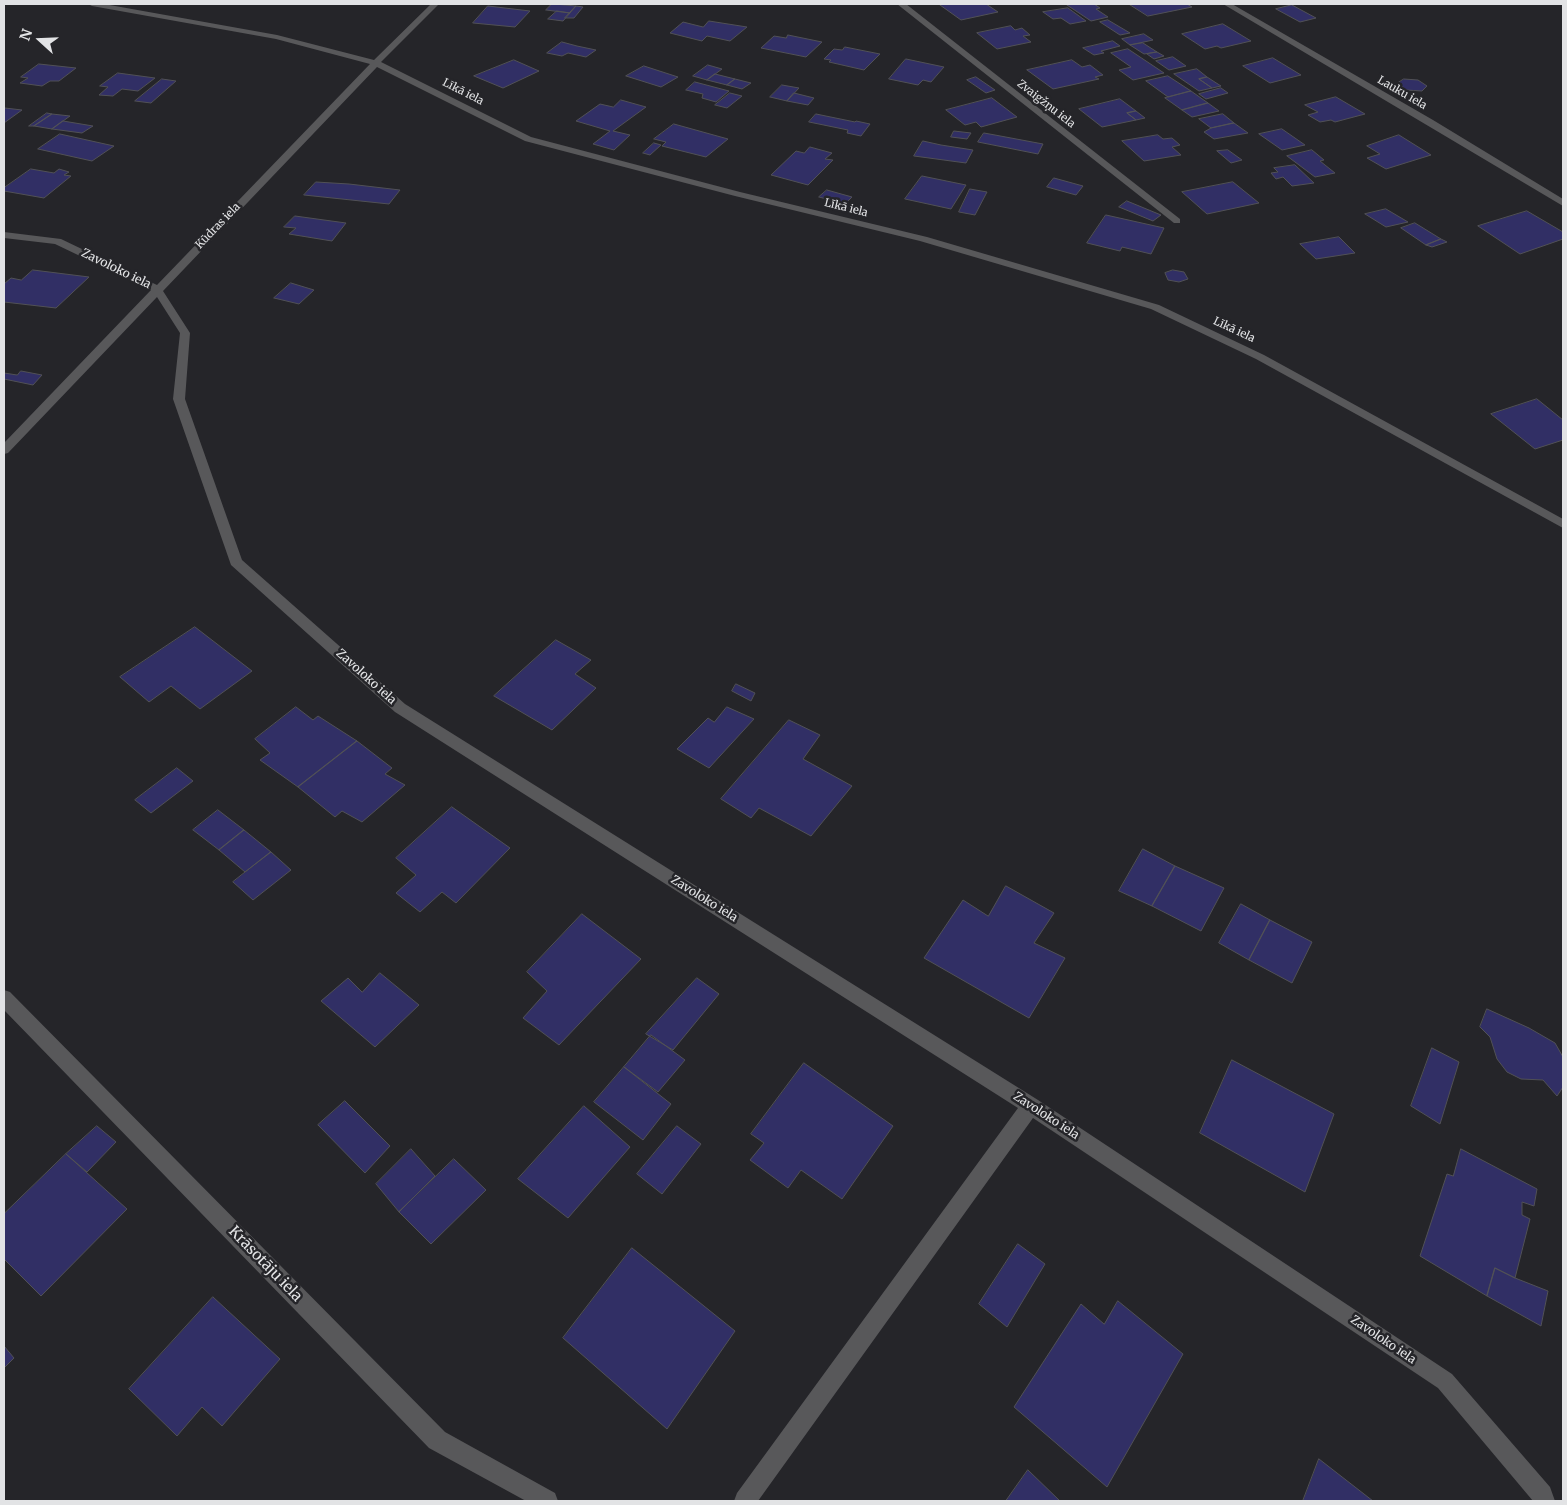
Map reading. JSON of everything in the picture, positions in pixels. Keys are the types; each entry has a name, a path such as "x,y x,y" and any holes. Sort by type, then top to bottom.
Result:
{"street":[{"name":"Līkā iela","path":"92,4 277,36 376,63 528,139 738,194 923,239 1155,307 1260,357 1563,524"},
{"name":"Kūdras iela","path":"4,450 435,4"},
{"name":"Zvaigžņu iela","path":"901,4 1176,221"},
{"name":"Lauku iela","path":"1227,4 1430,122 1563,203"},
{"name":"Zavoloko iela","path":"4,235 57,241 158,289 184,333 178,398 236,562 400,708 1031,1106 1445,1381 1543,1498"},
{"name":"Krāsotāju iela","path":"4,998 437,1440 548,1501"},
{"path":"745,1501 1031,1106"}],"building":[{"path":"552,4 576,6 570,13 546,10"},
{"path":"986,4 998,12 961,20 940,5"},
{"path":"1094,4 1100,8 1096,9 1108,17 1091,21 1067,5"},
{"path":"1129,4 1187,4 1192,7 1148,16"},
{"path":"1292,5 1316,18 1300,22 1276,9"},
{"path":"488,6 530,11 515,27 473,23"},
{"path":"576,6 583,7 574,18 565,18"},
{"path":"1068,8 1086,21 1070,24 1061,18 1053,19 1043,12"},
{"path":"557,11 570,13 563,21 548,19"},
{"path":"1108,20 1130,33 1120,35 1100,22"},
{"path":"709,21 747,27 730,41 707,36 702,41 670,33 683,22 703,27"},
{"path":"1223,24 1251,41 1221,48 1217,46 1205,49 1182,34"},
{"path":"1011,26 1015,30 1022,28 1030,35 1023,36 1031,42 997,49 977,33"},
{"path":"1144,34 1153,40 1130,45 1122,39"},
{"path":"788,35 822,42 806,57 761,48 774,36 786,38"},
{"path":"1113,41 1120,46 1101,51 1104,53 1094,55 1083,48"},
{"path":"562,42 596,50 586,57 568,53 562,56 547,53"},
{"path":"1143,43 1157,52 1144,54 1130,45"},
{"path":"845,47 880,54 864,70 829,62 831,60 824,59 834,49 842,50"},
{"path":"1128,49 1164,73 1133,80 1119,70 1131,67 1111,53"},
{"path":"1157,52 1164,56 1154,59 1147,54"},
{"path":"1173,57 1186,66 1169,70 1156,61"},
{"path":"1273,58 1301,75 1270,83 1243,66"},
{"path":"906,59 944,67 931,82 923,80 918,85 889,79"},
{"path":"514,60 539,71 503,88 474,76"},
{"path":"1072,60 1082,67 1090,65 1103,75 1095,77 1099,79 1053,89 1027,70"},
{"path":"39,64 76,68 59,81 50,81 42,86 20,83 28,78 21,77"},
{"path":"708,65 722,69 707,80 693,76"},
{"path":"644,66 678,77 661,87 626,76"},
{"path":"1197,69 1207,77 1199,79 1212,88 1199,91 1174,74"},
{"path":"118,73 155,78 138,91 122,89 113,96 99,95 108,87 100,86"},
{"path":"715,74 735,79 727,85 707,80"},
{"path":"1168,76 1191,91 1168,97 1146,81"},
{"path":"976,77 995,90 986,93 967,80"},
{"path":"1207,77 1221,86 1212,88 1199,79"},
{"path":"162,79 176,81 151,103 135,101"},
{"path":"735,79 751,83 742,89 727,85"},
{"path":"1404,79 1418,80 1427,86 1422,91 1406,90 1398,83"},
{"path":"695,82 729,91 716,102 702,98 703,94 686,90"},
{"path":"782,85 799,88 787,101 770,97"},
{"path":"1221,88 1228,93 1206,99 1199,94"},
{"path":"1191,91 1208,103 1182,110 1165,98"},
{"path":"730,93 742,96 727,108 715,105"},
{"path":"794,93 814,98 808,105 787,101"},
{"path":"1336,97 1365,114 1335,122 1331,120 1320,122 1308,115 1318,112 1305,105"},
{"path":"992,98 1017,117 981,127 976,122 965,125 946,110"},
{"path":"1120,99 1136,111 1127,113 1136,120 1102,127 1079,109"},
{"path":"621,100 646,107 613,131 630,135 614,150 593,144 610,131 576,121 600,104 613,107"},
{"path":"1208,103 1219,111 1192,117 1182,110"},
{"path":"5,108 22,110 4,123"},
{"path":"1136,111 1145,118 1136,120 1127,113"},
{"path":"47,113 52,114 34,126 29,126"},
{"path":"52,114 70,116 52,129 34,126"},
{"path":"816,114 870,124 861,136 847,133 848,130 809,122"},
{"path":"1223,114 1234,123 1211,128 1199,119"},
{"path":"63,121 93,126 82,133 52,129"},
{"path":"1234,123 1248,133 1214,139 1204,132 1211,128"},
{"path":"674,124 728,139 706,157 662,146 666,142 654,139"},
{"path":"1282,129 1305,145 1282,150 1259,134"},
{"path":"954,131 971,133 967,139 951,137"},
{"path":"984,133 1043,144 1038,154 978,142"},
{"path":"60,134 114,146 92,161 38,149"},
{"path":"1158,135 1163,139 1172,138 1180,145 1172,147 1181,155 1144,161 1122,141"},
{"path":"1399,135 1431,155 1386,169 1367,158 1380,154 1367,146"},
{"path":"923,141 973,150 966,163 914,156"},
{"path":"654,143 661,145 650,155 643,153"},
{"path":"810,147 832,153 825,159 833,160 808,185 771,175 796,151 804,153"},
{"path":"1228,150 1242,160 1231,163 1217,151"},
{"path":"1312,150 1324,160 1320,161 1335,173 1315,177 1287,156"},
{"path":"1295,165 1314,183 1292,186 1283,177 1276,179 1271,173 1278,172 1274,168"},
{"path":"31,169 54,173 59,169 69,172 64,175 71,176 44,198 4,191 4,188"},
{"path":"922,176 966,185 951,209 905,199"},
{"path":"1054,178 1083,186 1076,195 1047,187"},
{"path":"316,182 400,190 389,204 304,195"},
{"path":"1233,182 1259,203 1207,214 1182,192"},
{"path":"970,189 987,192 975,215 959,212"},
{"path":"827,190 852,197 845,204 819,197"},
{"path":"1127,201 1161,215 1153,221 1119,207"},
{"path":"1386,209 1408,222 1386,227 1365,214"},
{"path":"1527,211 1563,232 1563,239 1520,254 1478,226"},
{"path":"1106,215 1164,228 1151,254 1122,247 1120,251 1087,243"},
{"path":"295,216 346,223 332,241 289,234 296,228 284,227"},
{"path":"1415,223 1441,239 1426,245 1401,228"},
{"path":"1339,237 1355,253 1316,259 1300,244"},
{"path":"1441,239 1447,242 1432,247 1426,245"},
{"path":"33,270 89,277 56,308 4,302 4,284 11,278 21,280"},
{"path":"1173,270 1184,272 1188,279 1179,282 1168,280 1165,273"},
{"path":"291,283 314,290 299,304 274,298"},
{"path":"21,371 42,375 33,385 4,379 4,373 17,375"},
{"path":"1537,399 1563,420 1563,440 1535,449 1491,414"},
{"path":"195,627 252,671 200,709 171,686 149,702 120,677"},
{"path":"556,640 591,660 575,674 596,688 552,730 494,696"},
{"path":"736,684 755,693 751,701 732,691"},
{"path":"296,707 313,720 318,716 357,741 298,787 260,760 270,753 255,739"},
{"path":"727,707 754,719 709,768 677,749 708,718 714,722"},
{"path":"789,720 820,735 803,759 852,786 811,836 759,808 751,818 721,799"},
{"path":"357,741 392,768 385,774 405,785 362,822 342,811 335,817 298,787"},
{"path":"177,768 193,781 151,813 135,800"},
{"path":"452,807 510,848 456,903 442,892 420,912 396,893 416,875 396,858"},
{"path":"218,810 244,830 219,850 193,830"},
{"path":"244,830 271,852 245,872 219,850"},
{"path":"1143,849 1175,866 1152,906 1119,891"},
{"path":"271,852 291,870 253,900 233,882"},
{"path":"1175,866 1224,888 1201,931 1152,906"},
{"path":"1006,886 1054,913 1034,943 1065,958 1029,1018 924,958 963,900 988,916"},
{"path":"1241,904 1270,920 1249,960 1219,943"},
{"path":"582,914 641,959 559,1045 523,1018 547,991 527,972"},
{"path":"1270,920 1312,942 1292,983 1249,960"},
{"path":"380,973 419,1005 375,1047 321,1001 348,978 362,992"},
{"path":"697,978 719,994 673,1050 646,1034"},
{"path":"1487,1009 1529,1028 1555,1043 1563,1057 1563,1087 1557,1096 1543,1080 1521,1079 1507,1072 1497,1059 1490,1037 1480,1027"},
{"path":"651,1035 685,1060 658,1092 624,1067"},
{"path":"1432,1048 1459,1062 1440,1124 1411,1106"},
{"path":"1232,1060 1334,1114 1305,1192 1200,1133"},
{"path":"804,1063 893,1126 842,1199 801,1170 788,1188 750,1160 764,1143 751,1134"},
{"path":"624,1067 671,1104 643,1140 594,1102"},
{"path":"345,1101 390,1146 365,1173 318,1125"},
{"path":"584,1106 630,1147 568,1218 518,1179"},
{"path":"97,1126 116,1142 87,1172 66,1154"},
{"path":"677,1126 701,1144 662,1194 637,1174"},
{"path":"411,1149 435,1176 399,1212 376,1184"},
{"path":"1461,1149 1537,1189 1534,1206 1522,1202 1522,1215 1530,1219 1515,1278 1495,1268 1487,1296 1420,1256 1447,1174 1453,1176"},
{"path":"66,1154 127,1209 41,1296 4,1259 4,1214"},
{"path":"454,1159 486,1190 431,1244 399,1212"},
{"path":"1018,1244 1045,1264 1007,1327 979,1304"},
{"path":"632,1248 735,1331 667,1429 563,1338"},
{"path":"1495,1268 1548,1291 1541,1326 1487,1296"},
{"path":"213,1297 280,1359 222,1426 202,1407 177,1436 129,1389"},
{"path":"1118,1301 1183,1354 1107,1487 1014,1407 1081,1304 1104,1324"},
{"path":"4,1346 14,1358 4,1368"},
{"path":"1319,1459 1373,1501 1303,1501"},
{"path":"1028,1470 1060,1501 1006,1501"}]}
